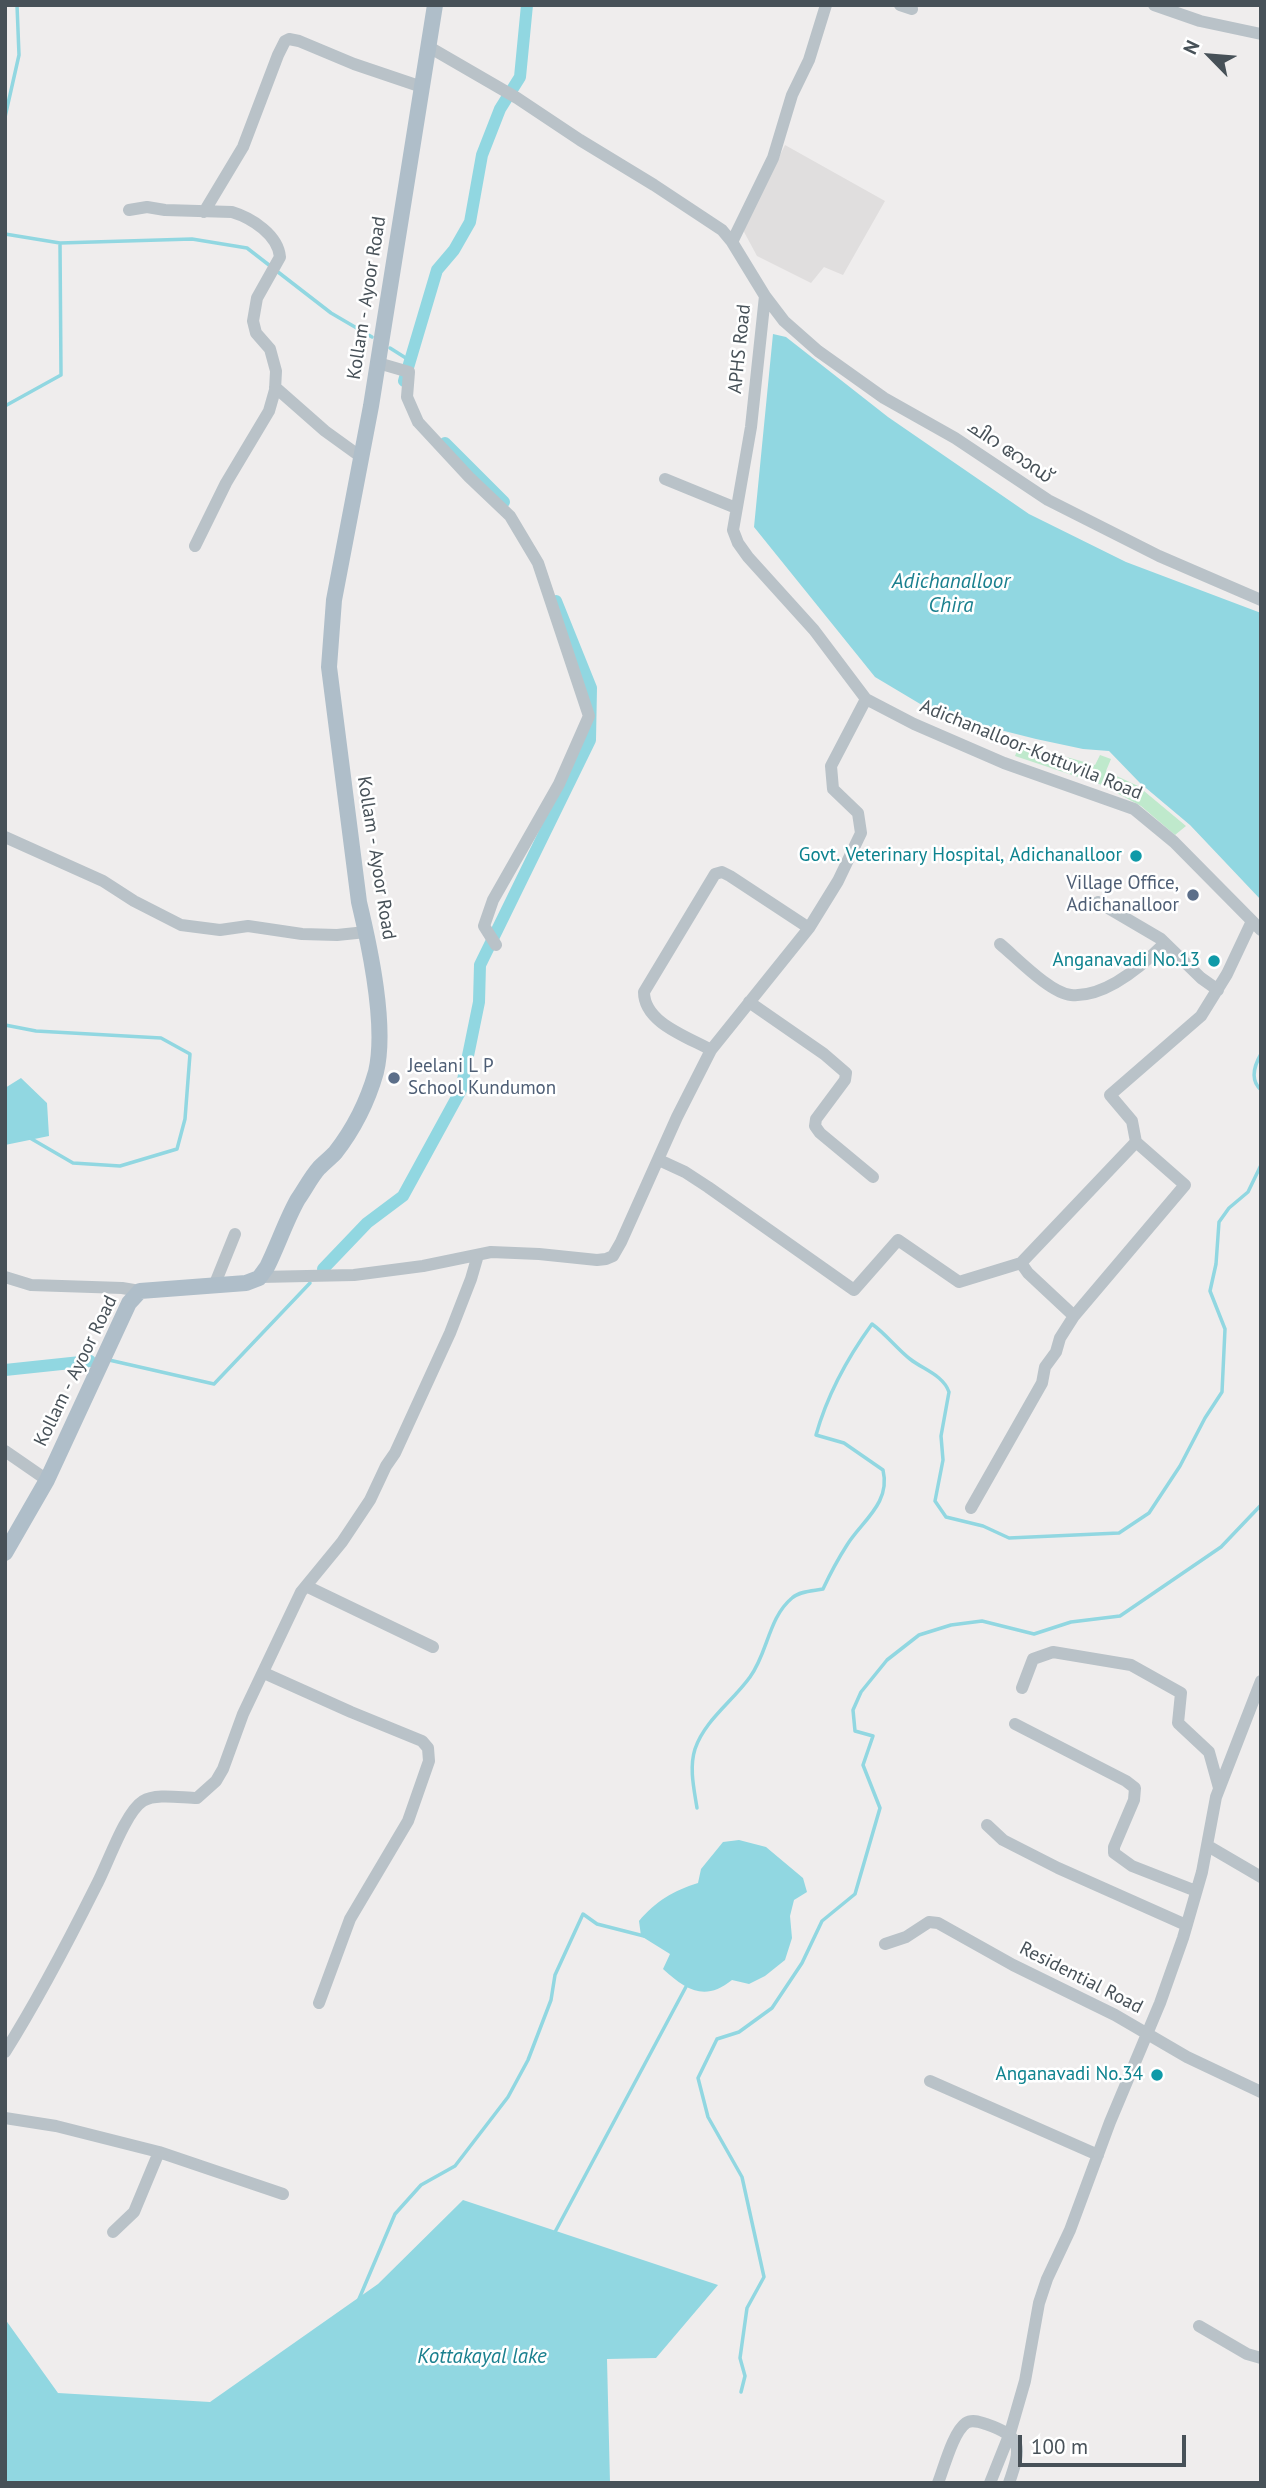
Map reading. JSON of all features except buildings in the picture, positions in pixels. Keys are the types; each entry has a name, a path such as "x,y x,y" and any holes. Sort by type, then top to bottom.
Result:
{"main road":[{"name":"Kollam - Ayoor Road","path":"5,1553 47,1480 129,1303 140,1292 246,1283 260,1277 297,1201 355,1121 376,1070 380,1042 329,667 334,600 378,363 435,5"}],"street":[{"path":"732,242 773,158 792,95 809,60 826,5"},
{"path":"1154,5 1211,24 1261,34"},
{"path":"204,212 243,146 285,41 299,41 354,64 422,87"},
{"name":"APHS Road","path":"429,47 511,94 579,141 654,185 722,230 732,242 765,296 751,426 733,530 738,543 814,630 866,699"},
{"path":"130,210 147,207 233,212 243,215 269,234 281,257 257,298 253,321 256,333 270,349 276,371 269,411 226,483 195,546"},
{"name":"ചിറ റോഡ്","path":"765,296 784,321 818,351 884,398 955,438 1048,500 1159,556 1261,600"},
{"path":"378,363 408,372 407,397 418,422 510,516 538,562 589,716 559,784 493,900 484,926 496,945"},
{"path":"275,387 325,431 361,457"},
{"path":"665,479 736,508"},
{"path":"260,1277 354,1275 423,1266 491,1252 572,1259 606,1259 612,1256 711,1050 809,928 838,881 860,833 858,813 833,789 831,766 866,699"},
{"name":"Adichanalloor-Kottuvila Road","path":"866,699 914,724 1004,763 1133,809 1174,842 1256,925"},
{"path":"5,837 103,881 134,901 181,925 220,930 248,926 337,936 366,932"},
{"path":"711,1050 651,1014 644,1001 643,992 715,874 722,872 730,876 809,928"},
{"path":"1098,902 1164,943 1201,978 1218,990"},
{"path":"971,1508 1042,1383 1045,1367 1056,1352 1060,1338 1074,1316 1185,1185 1136,1142 1132,1121 1110,1095 1201,1016 1256,925"},
{"path":"1000,944 1050,985 1071,995 1089,993 1111,985 1144,964 1164,943"},
{"path":"749,1002 824,1054 846,1073 845,1080 815,1122 820,1133 873,1178"},
{"path":"659,1160 708,1187 854,1290 898,1240 960,1282 1021,1263 1136,1142"},
{"path":"214,1286 235,1234"},
{"path":"5,2052 76,1925 122,1829 138,1806 145,1800 161,1797 197,1798 216,1782 243,1714 306,1586 342,1542 370,1500 407,1429 450,1333 478,1255"},
{"path":"1021,1263 1028,1273 1074,1316"},
{"path":"5,1277 31,1284 122,1288 140,1292"},
{"path":"5,1451 47,1480"},
{"path":"306,1586 432,1647"},
{"path":"1023,1688 1033,1659 1053,1652 1131,1665 1181,1693 1178,1723 1209,1752 1219,1788"},
{"path":"264,1673 422,1741 428,1748 429,1760 408,1821 350,1919 319,2003"},
{"path":"990,2483 1010,2433 1026,2381 1039,2303 1147,2035 1196,1891 1219,1788 1261,1681"},
{"path":"1015,1724 1135,1788 1134,1800 1114,1847 1114,1853 1132,1866 1196,1891"},
{"path":"987,1825 1003,1840 1058,1868 1186,1925"},
{"path":"1208,1846 1261,1877"},
{"name":"Residential Road","path":"885,1944 906,1937 929,1922 938,1923 1013,1965 1115,2015 1187,2057 1261,2092"},
{"path":"930,2081 1098,2155"},
{"path":"5,2118 57,2126 159,2152 283,2194"},
{"path":"113,2232 134,2212 159,2152"},
{"path":"1199,2326 1247,2354 1261,2358"},
{"path":"938,2483 959,2430 973,2420 1010,2433 1015,2440 1016,2461 1009,2483"}],"shaded area":[{"path":"785,145 885,201 843,275 824,267 811,283 757,256 743,230"}],"green space":[{"path":"1020,744 1095,765 1100,755 1111,759 1106,771 1138,786 1186,826 1175,835 1141,806 1102,785 1015,756"}],"water":[{"name":"Adichanalloor Chira","path":"773,334 786,337 888,417 1029,514 1126,562 1261,613 1261,900 1190,825 1140,783 1109,751 1083,749 1036,739 937,714 875,677 754,527"},
{"path":"21,1078 47,1103 49,1136 5,1145 5,1088"},
{"path":"739,1840 766,1847 803,1878 807,1892 794,1900 790,1916 792,1938 785,1960 765,1976 749,1984 732,1980 713,1991 696,1991 680,1983 663,1969 670,1954 641,1936 639,1921 666,1898 698,1883 701,1869 723,1842"},
{"name":"Kottakayal lake","path":"463,2200 718,2285 656,2358 607,2359 610,2483 5,2483 5,2319 58,2393 210,2402 378,2284"}],"waterway":[{"path":"5,117 19,55 17,5"},
{"path":"404,381 437,270 454,250 470,222 482,155 500,109 520,77 527,5"},
{"path":"5,234 60,243 192,239 247,248 331,313 372,337"},
{"path":"5,406 61,375 60,243"},
{"path":"390,348 409,360"},
{"path":"445,443 504,502"},
{"path":"323,1269 367,1223 403,1196 461,1090 479,1002 480,965 590,740 591,688 556,601"},
{"path":"5,1025 36,1031 161,1038 190,1054 185,1119 177,1149 120,1166 73,1163 30,1138"},
{"path":"1261,1054 1254,1073 1255,1082 1261,1090"},
{"path":"697,1808 692,1764 699,1739 756,1668 773,1625 784,1606 799,1594 823,1589 844,1550 874,1511 883,1492 883,1470 844,1443 816,1435 839,1377 872,1324 910,1359 938,1377 949,1392 941,1436 943,1460 935,1501 946,1517 983,1526 1009,1538 1119,1533 1149,1513 1180,1466 1222,1392 1225,1329 1210,1291 1216,1264 1219,1222 1229,1208 1248,1192 1261,1165"},
{"path":"109,1360 214,1384 310,1283"},
{"path":"5,1370 90,1361"},
{"path":"741,2392 745,2376 740,2358 747,2308 764,2277 742,2177 708,2117 698,2078 717,2039 739,2032 772,2008 802,1963 822,1921 855,1894 880,1808 863,1765 873,1736 855,1731 853,1710 861,1692 887,1660 919,1635 951,1625 982,1621 1034,1634 1071,1622 1120,1616 1221,1547 1261,1505"},
{"path":"359,2299 395,2214 421,2185 455,2166 508,2097 528,2060 551,2000 555,1975 583,1914 597,1924 644,1936"},
{"path":"555,2232 688,1983"}],"place":[{"name":"Govt. Veterinary Hospital, Adichanalloor","path":"1136,856"},
{"name":"Village Office, Adichanalloor","path":"1193,895"},
{"name":"Anganavadi No.13","path":"1214,961"},
{"name":"Jeelani L P School Kundumon","path":"394,1078"},
{"name":"Anganavadi No.34","path":"1157,2075"}]}
